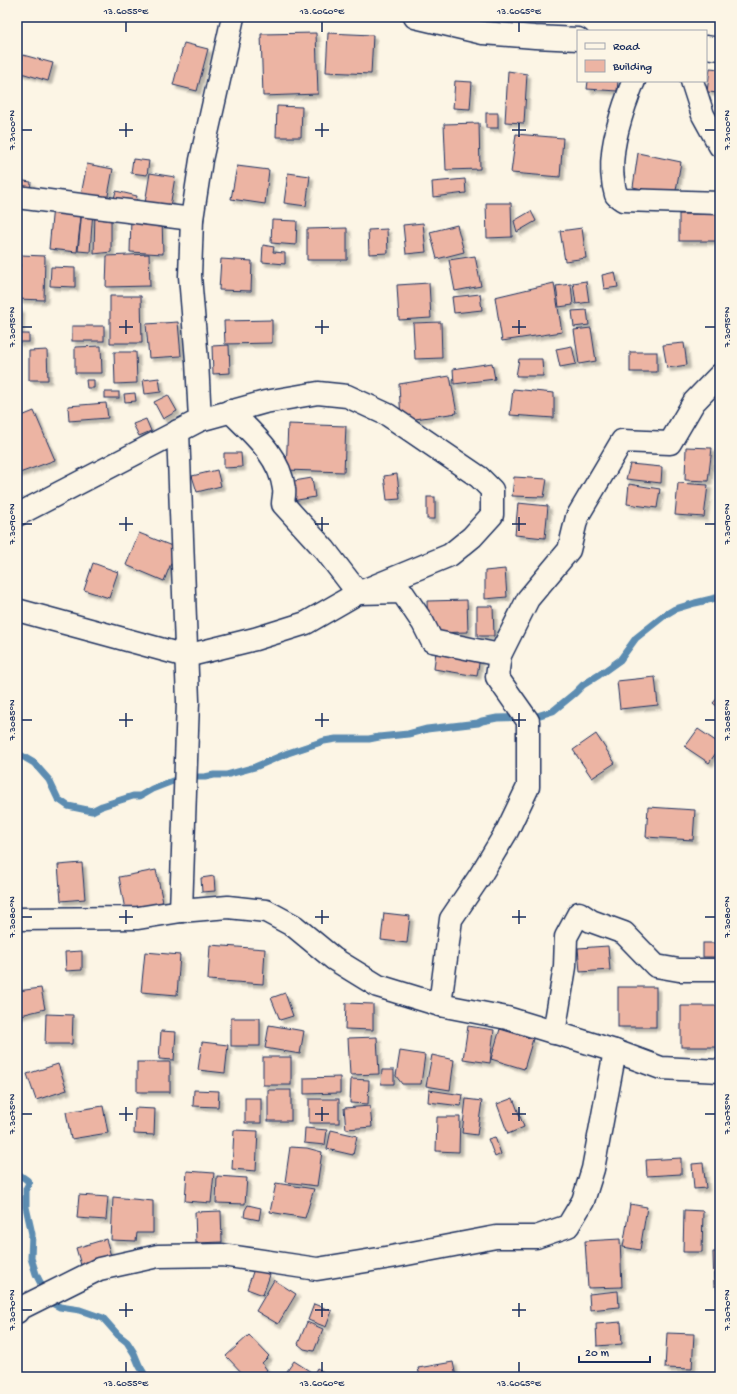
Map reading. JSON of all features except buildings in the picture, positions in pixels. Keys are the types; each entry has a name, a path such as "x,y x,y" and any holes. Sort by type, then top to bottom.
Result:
{"street":[{"path":"200,420 190,276 192,220 201,160 233,17"},
{"path":"415,17 483,33 577,39"},
{"path":"707,47 720,49"},
{"path":"634,82 619,123 613,148 612,182 616,196 623,200 720,203"},
{"path":"692,82 703,115 720,146"},
{"path":"17,197 192,220"},
{"path":"440,1005 451,919 480,876 507,831 528,787 528,721 497,676 500,655 528,599 569,550 577,517 622,441 670,443 694,402 720,375"},
{"path":"17,515 200,420 265,402 318,393 347,396 388,415 480,477 492,490 492,515 472,537 450,555 358,593 306,623 255,639 186,656 17,610"},
{"path":"230,411 261,442 280,472 284,490 283,504 325,550 358,593"},
{"path":"178,431 188,700 181,911"},
{"path":"358,593 402,592 432,641 500,655"},
{"path":"17,920 138,918 181,911 228,907 266,911 294,926 334,959 378,986 440,1005 507,1018 615,1051 661,1068 720,1071"},
{"path":"554,1033 565,967 566,937 579,913 591,921 624,933 656,966 679,970 720,970"},
{"path":"17,1312 19,1309 99,1269 158,1256 222,1255 317,1269 391,1257 496,1237 536,1237 568,1226 583,1201 593,1169 615,1051"}],"waterway":[{"path":"17,753 34,763 49,780 58,799 68,806 92,811 102,806 133,796 140,796 152,789 183,777 226,775 255,767 288,753 324,741 336,739 369,739 408,734 427,729 478,723 497,718 534,717 553,711 583,685 620,660 636,638 665,615 675,609 720,597"},
{"path":"17,1173 29,1183 26,1189 26,1207 32,1234 31,1258 36,1274 50,1302 60,1307 80,1310 103,1318 118,1335 127,1342 146,1377"}]}
